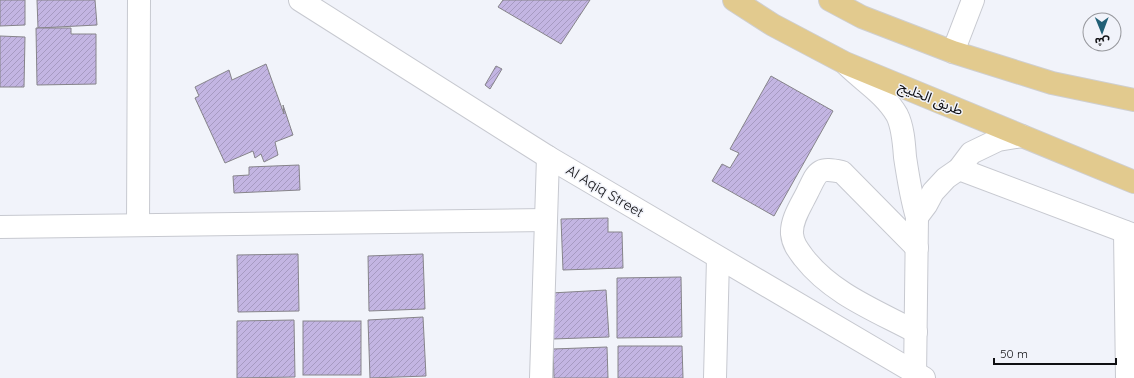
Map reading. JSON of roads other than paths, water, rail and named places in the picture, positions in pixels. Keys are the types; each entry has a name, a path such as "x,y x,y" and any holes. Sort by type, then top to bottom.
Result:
{"main road":[{"name":"طريق الخليج","path":"734,0 773,25 845,63 1134,182"},
{"path":"830,0 862,17 953,52 1052,83 1134,100"}],"street":[{"path":"138,225 139,0"},
{"name":"Al Aqiq Street","path":"300,0 548,157 918,376"},
{"path":"953,52 973,0"},
{"path":"845,63 879,93 897,116 903,134 912,201 917,217 916,332 918,376"},
{"path":"917,217 933,192 953,174 971,153 998,140 1022,136"},
{"path":"541,378 548,157"},
{"path":"906,159 909,166 932,177 953,174 1130,233 1127,378"},
{"path":"916,332 839,291 814,270 795,246 792,234 793,223 816,174 828,169 842,172 917,248"},
{"path":"0,227 546,220"},
{"path":"715,378 718,258"}]}
